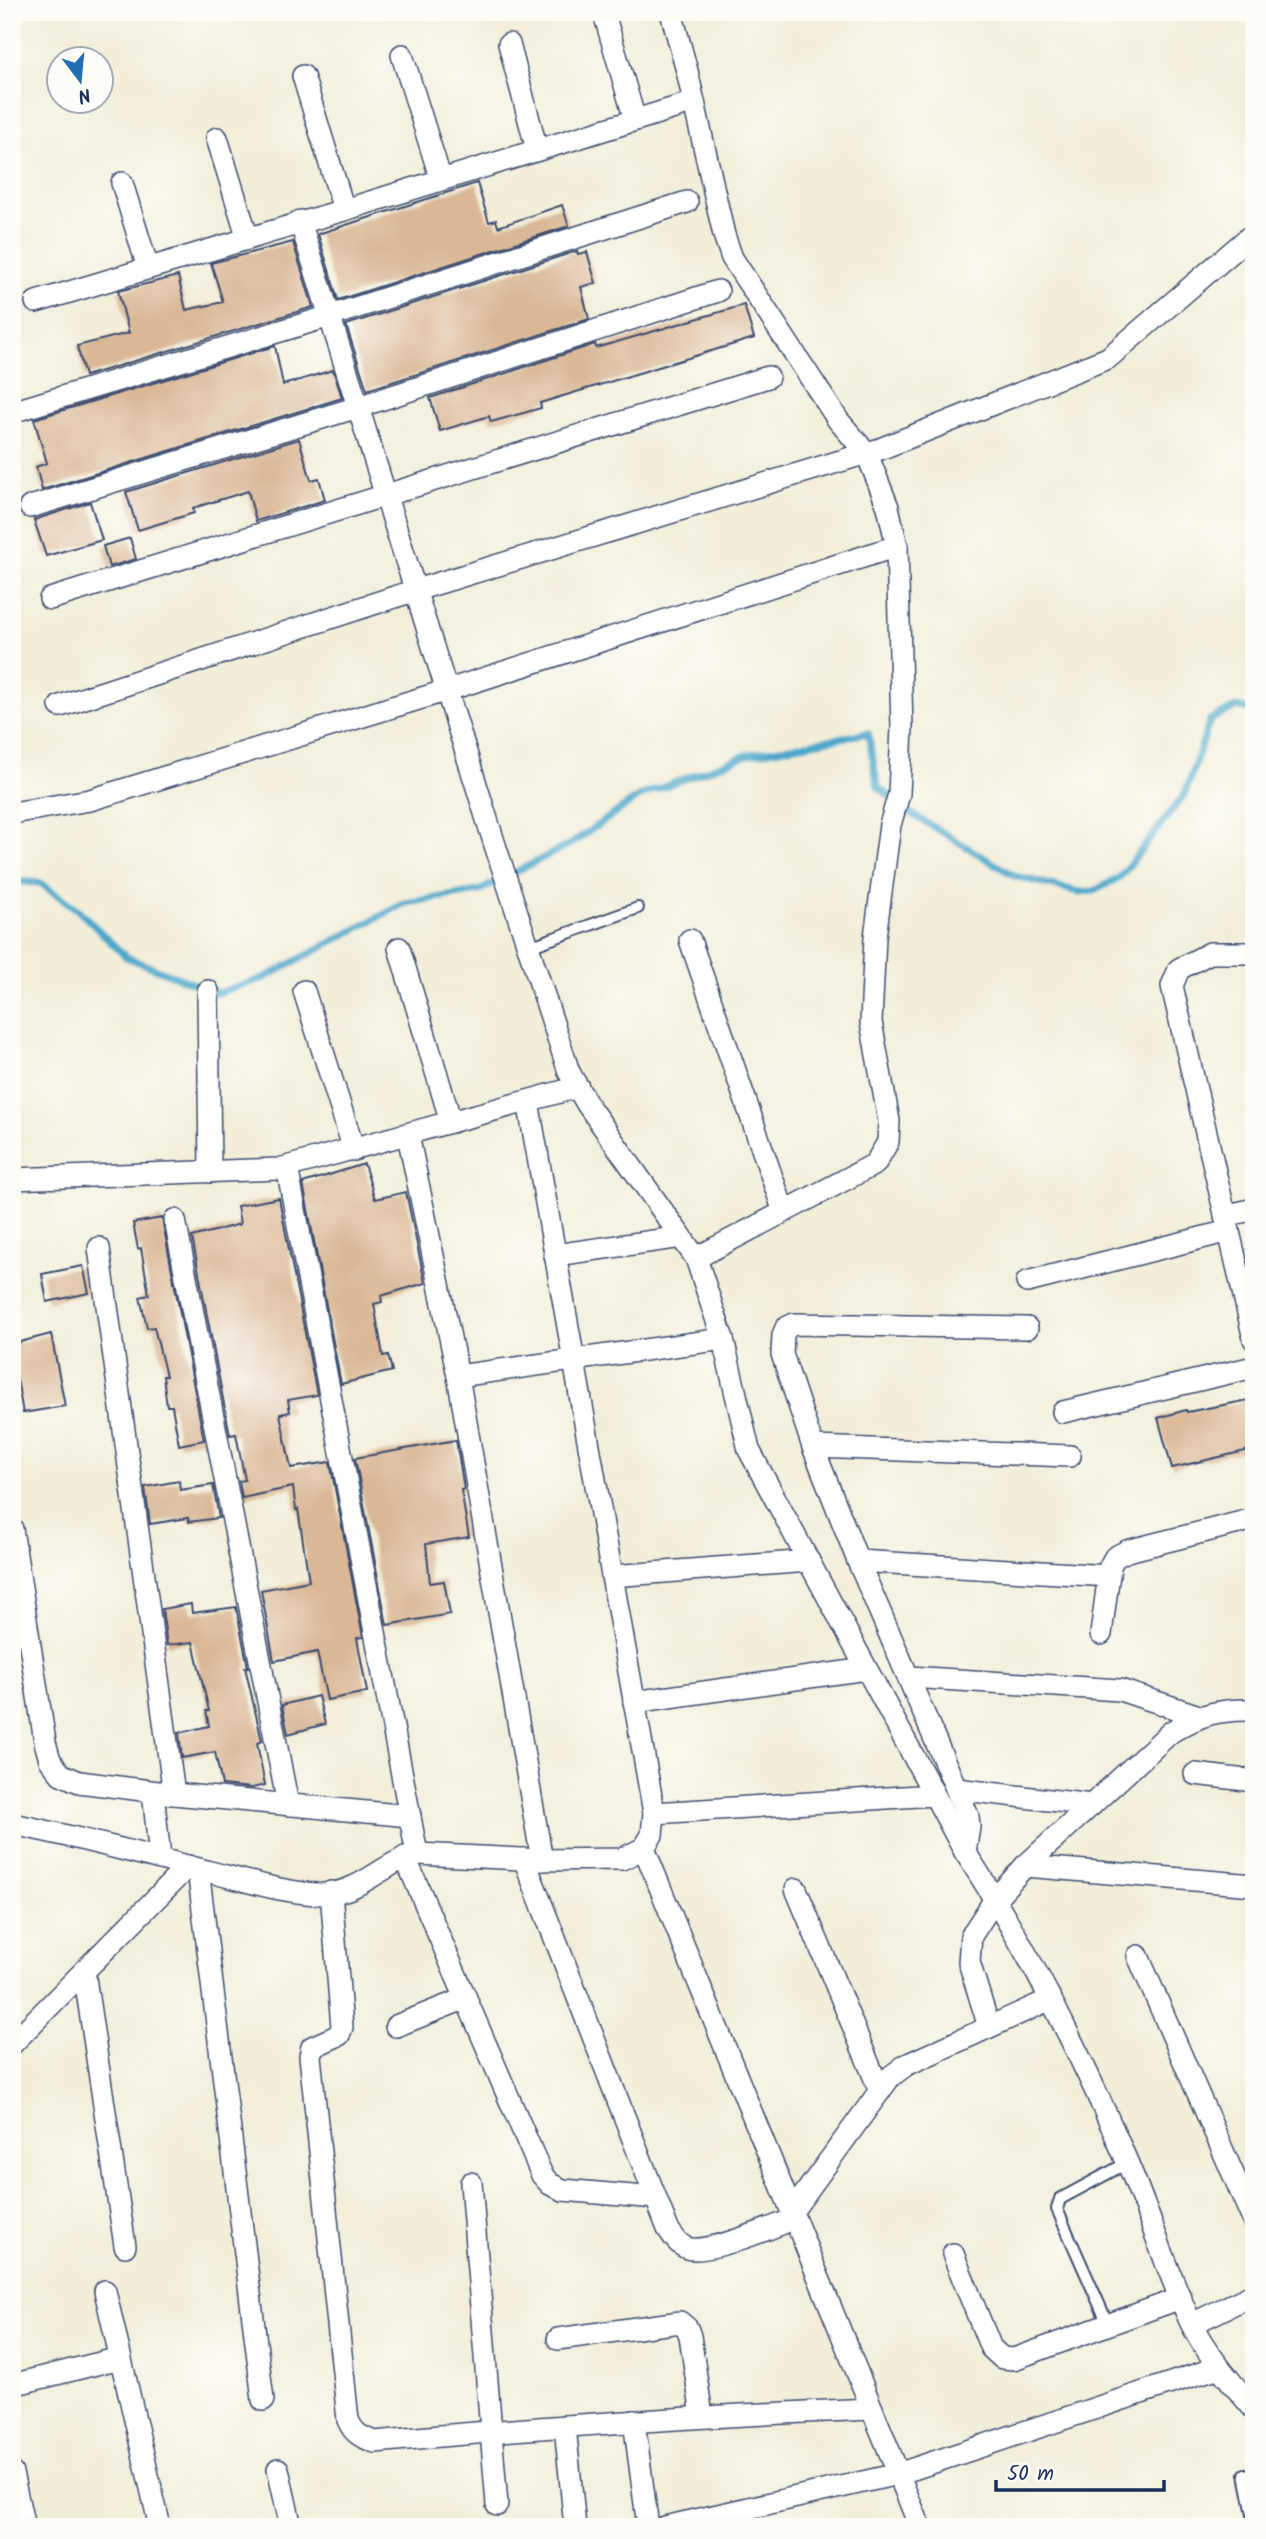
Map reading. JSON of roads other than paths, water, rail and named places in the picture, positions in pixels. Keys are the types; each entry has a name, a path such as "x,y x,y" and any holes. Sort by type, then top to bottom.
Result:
{"street":[{"path":"671,12 724,235 733,258 838,420 867,454 888,506 897,546 902,728 899,794 890,825 875,937 871,1022 889,1121 888,1142 875,1164 696,1258"},
{"path":"604,17 635,120"},
{"path":"509,44 537,150"},
{"path":"402,55 441,180"},
{"path":"303,76 344,210"},
{"path":"36,302 694,102"},
{"path":"217,138 248,239"},
{"path":"122,183 148,268"},
{"path":"12,412 330,316 687,202"},
{"path":"300,221 494,842 569,1072 587,1104 696,1258 723,1339 750,1450 965,1852 995,1899 1051,1999 1127,2163 1192,2324 1219,2367 1254,2409"},
{"path":"60,706 416,590 867,454 1108,358 1254,233"},
{"path":"30,507 358,407 718,291"},
{"path":"50,599 768,377"},
{"path":"12,813 90,800 448,690 897,546"},
{"path":"690,940 784,1212"},
{"path":"399,948 451,1122"},
{"path":"1254,953 1210,953 1180,969 1172,986 1254,1339"},
{"path":"208,991 210,1172"},
{"path":"304,991 354,1150"},
{"path":"12,1179 287,1167 578,1087"},
{"path":"12,1824 82,1838 284,1889 331,1892 352,1889 411,1855 622,1859 644,1848 652,1835 654,1813 528,1101"},
{"path":"408,1135 458,1376 533,1859 668,2230 680,2245 691,2250 707,2249 792,2216 890,2077 906,2065 1051,1999"},
{"path":"287,1167 410,1816 411,1855 466,1998 542,2175 563,2190 656,2198"},
{"path":"1027,1282 1227,1223 1254,1209"},
{"path":"174,1220 288,1805"},
{"path":"555,1255 682,1237"},
{"path":"99,1248 164,1793 160,1858"},
{"path":"965,1852 970,1827 968,1815 858,1561 813,1447 782,1354 783,1335 786,1328 794,1324 1027,1328"},
{"path":"458,1376 723,1339"},
{"path":"1063,1412 1254,1367"},
{"path":"813,1447 1070,1456"},
{"path":"1101,1634 1110,1566 1115,1558 1127,1551 1254,1519"},
{"path":"12,1529 45,1742 50,1759 61,1774 79,1782 164,1793 410,1816"},
{"path":"612,1576 809,1561"},
{"path":"858,1561 1109,1576"},
{"path":"634,1702 866,1669"},
{"path":"909,1677 1109,1688 1199,1716"},
{"path":"989,2027 969,1962 971,1936 995,1899 1025,1866 1171,1732 1199,1716 1229,1709 1254,1710"},
{"path":"1195,1774 1254,1781"},
{"path":"956,1789 1092,1805"},
{"path":"654,1813 934,1795"},
{"path":"644,1848 920,2527"},
{"path":"1025,1866 1254,1885"},
{"path":"12,2044 193,1867"},
{"path":"193,1867 263,2400"},
{"path":"796,1889 880,2091"},
{"path":"331,1892 342,2027 339,2035 312,2047 310,2056 348,2420 352,2430 360,2437 375,2442 490,2430 702,2416 872,2409"},
{"path":"1138,1956 1254,2222"},
{"path":"84,1971 125,2246"},
{"path":"396,2026 466,1998"},
{"path":"471,2183 497,2505"},
{"path":"953,2254 991,2348 1002,2358 1014,2359 1181,2298"},
{"path":"105,2291 160,2527"},
{"path":"1192,2324 1254,2294"},
{"path":"558,2339 680,2322 687,2328 690,2336 702,2416"},
{"path":"12,2385 120,2358"},
{"path":"665,2527 898,2474 1219,2367"},
{"path":"634,2421 648,2527"},
{"path":"565,2426 575,2527"},
{"path":"278,2469 291,2527"},
{"path":"12,2473 24,2527"}],"lane":[{"path":"529,947 638,908"},
{"path":"1108,2324 1057,2203 1127,2163"},
{"path":"1245,2474 1254,2520"}],"waterway":[{"path":"12,881 40,883 77,909 126,957 217,993 262,979 405,903 479,891 572,843 640,796 746,755 868,733 878,787 915,816 1015,876 1079,892 1094,891 1120,877 1185,794 1210,720 1236,707 1254,711"}]}
